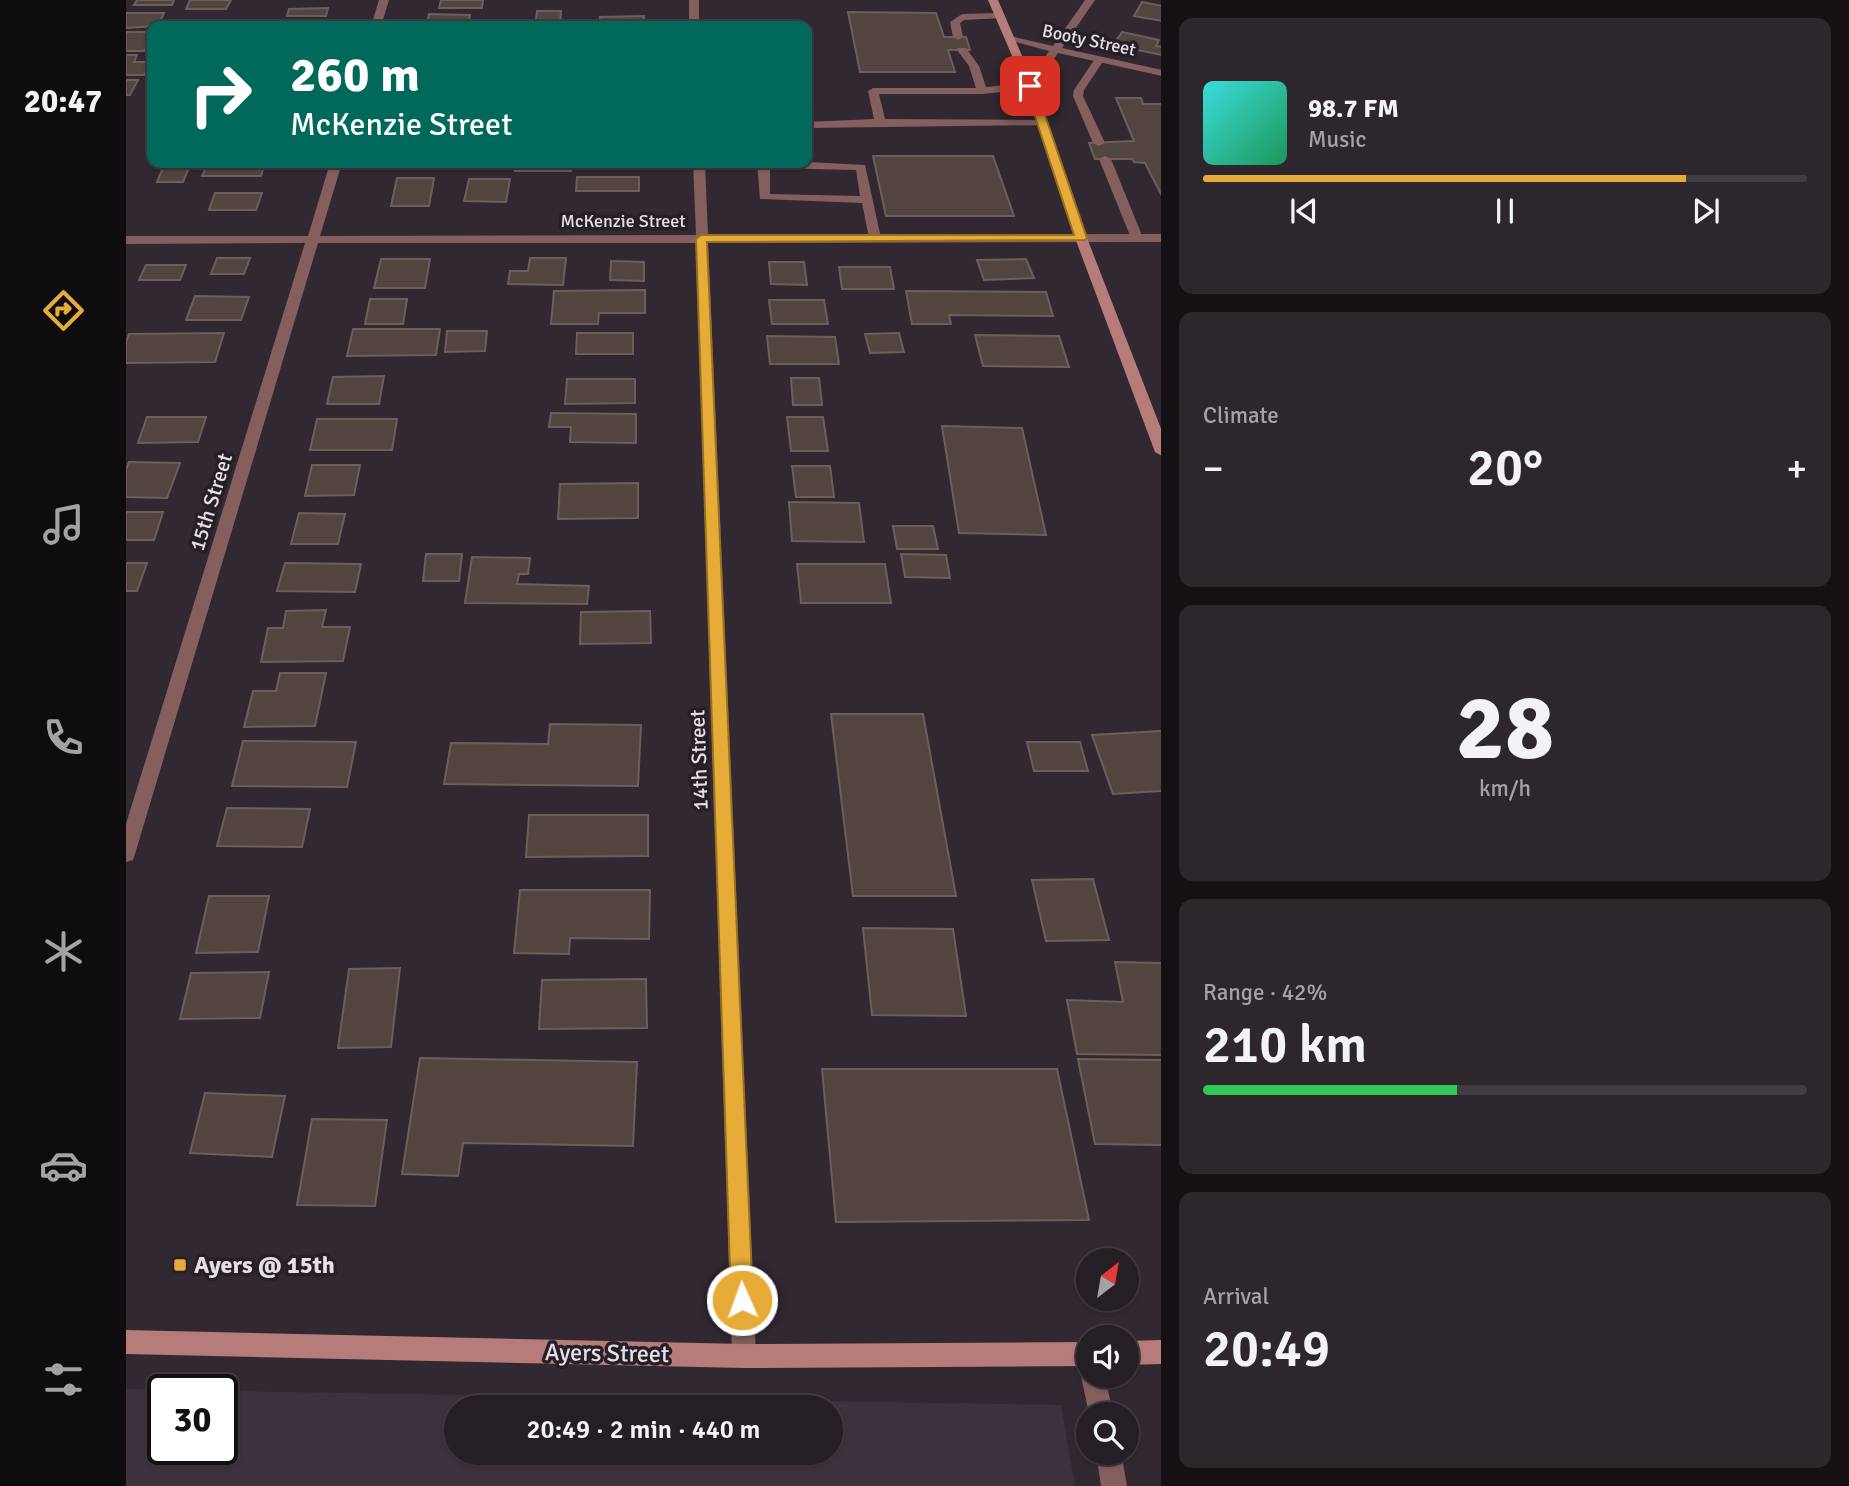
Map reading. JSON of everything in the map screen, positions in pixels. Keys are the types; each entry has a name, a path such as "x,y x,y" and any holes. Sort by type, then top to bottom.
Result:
{"main road":[{"path":"993,0 1030,86 1081,238 1161,452"},
{"name":"Ayers Street","path":"126,1342 744,1356 1076,1354"},
{"path":"1139,1353 1161,1352"}],"street":[{"path":"378,21 384,0"},
{"path":"694,0 694,21"},
{"path":"880,122 873,91 982,92 1030,86 1090,0"},
{"path":"958,37 955,22 962,17 1000,16"},
{"name":"Booty Street","path":"1010,39 1161,73"},
{"path":"962,50 974,66 982,92"},
{"path":"1099,60 1079,90 1078,96 1099,143"},
{"path":"812,125 880,122 1042,123"},
{"path":"1105,159 1138,238"},
{"path":"812,166 861,167 875,238"},
{"name":"15th Street","path":"126,854 335,168"},
{"name":"14th Street","path":"699,168 744,1356"},
{"path":"763,168 764,197 867,200"},
{"name":"McKenzie Street","path":"126,240 1161,238"},
{"path":"1110,1465 1114,1486"}],"shaded area":[{"path":"126,1389 147,1390 147,1465 238,1465 238,1391 462,1395 444,1395 444,1465 843,1465 843,1401 1061,1405 1075,1486 126,1486"}],"building":[{"path":"137,0 174,0 172,5 134,5"},
{"path":"190,0 231,0 226,9 186,9"},
{"path":"441,0 483,0 482,8 439,8"},
{"path":"1142,2 1161,6 1161,21 1134,16"},
{"path":"328,8 326,16 287,16 289,9"},
{"path":"537,11 561,11 560,21 536,21"},
{"path":"848,12 936,13 944,37 966,37 970,50 948,50 955,72 860,72"},
{"path":"126,13 164,13 160,21 147,21 147,27 126,28"},
{"path":"429,14 470,15 469,21 427,21"},
{"path":"644,16 644,21 600,21 600,17"},
{"path":"126,32 147,32 144,51 126,51"},
{"path":"1122,32 1159,40 1156,46 1161,47 1161,55 1113,45"},
{"path":"126,55 137,55 134,62 147,62 144,75 126,75"},
{"path":"126,80 138,80 130,95 126,95"},
{"path":"1116,98 1141,98 1143,104 1161,104 1161,194 1145,163 1134,162 1132,159 1095,159 1089,143 1134,141"},
{"path":"873,156 993,156 1014,216 886,216"},
{"path":"163,168 189,168 183,182 157,182"},
{"path":"206,168 263,168 261,176 202,176"},
{"path":"515,168 571,168 571,171 515,171"},
{"path":"579,168 629,168 629,169"},
{"path":"577,177 639,177 639,191 576,191"},
{"path":"397,178 434,178 429,206 391,206"},
{"path":"469,179 510,179 506,202 464,201"},
{"path":"215,193 262,193 256,210 209,210"},
{"path":"217,258 250,258 244,274 211,274"},
{"path":"530,258 566,258 563,285 508,284 510,271 528,271"},
{"path":"381,259 430,259 425,288 374,288"},
{"path":"1026,259 1034,278 984,280 977,260"},
{"path":"611,261 644,262 644,281 610,280"},
{"path":"769,262 804,262 807,285 771,284"},
{"path":"146,265 186,265 180,280 139,280"},
{"path":"839,267 890,267 894,289 842,289"},
{"path":"645,290 645,313 599,313 598,324 551,324 554,291"},
{"path":"906,291 1046,292 1053,316 949,315 951,324 912,324"},
{"path":"195,296 249,297 241,320 186,320"},
{"path":"370,299 407,299 403,324 365,324"},
{"path":"769,300 824,300 828,324 772,324"},
{"path":"353,329 440,329 436,355 347,356"},
{"path":"447,331 487,331 485,351 445,352"},
{"path":"224,333 215,362 126,363 126,342 129,334"},
{"path":"577,333 633,333 633,354 576,354"},
{"path":"899,333 904,352 870,353 865,334"},
{"path":"975,335 1059,336 1069,367 983,366"},
{"path":"767,336 835,337 839,364 770,364"},
{"path":"384,376 379,404 327,404 333,377"},
{"path":"791,378 819,378 822,405 793,405"},
{"path":"567,379 635,379 635,403 565,404"},
{"path":"551,413 636,414 636,443 570,442 571,427 549,427"},
{"path":"147,417 206,417 198,442 138,443"},
{"path":"787,417 823,417 828,451 791,451"},
{"path":"317,419 397,419 392,450 310,450"},
{"path":"942,426 1022,428 1046,535 959,533"},
{"path":"129,462 180,463 167,498 126,497 126,469"},
{"path":"312,465 360,465 354,495 305,496"},
{"path":"792,466 830,466 834,497 796,497"},
{"path":"638,483 638,518 558,519 560,484"},
{"path":"789,502 859,503 864,542 792,541"},
{"path":"126,512 163,512 154,540 126,540"},
{"path":"299,513 345,514 338,544 291,544"},
{"path":"893,526 933,526 938,549 897,549"},
{"path":"426,554 462,554 459,581 423,581"},
{"path":"901,554 946,555 950,578 905,577"},
{"path":"472,557 530,558 528,574 519,574 517,584 589,586 587,604 465,603"},
{"path":"126,563 147,563 137,591 126,591"},
{"path":"285,563 361,564 355,592 277,591"},
{"path":"797,564 885,564 891,603 801,603"},
{"path":"326,610 322,627 350,627 343,661 261,662 268,628 283,628 286,611"},
{"path":"650,611 651,643 580,644 581,612"},
{"path":"280,673 326,673 315,726 244,727 253,691 276,691"},
{"path":"831,714 923,714 956,896 853,896"},
{"path":"550,724 641,725 638,786 444,784 451,743 548,744"},
{"path":"1161,731 1161,791 1113,794 1092,735"},
{"path":"243,741 356,742 347,787 232,786"},
{"path":"1027,742 1080,742 1088,771 1034,771"},
{"path":"227,808 310,809 302,847 217,846"},
{"path":"529,815 648,815 648,856 526,857"},
{"path":"1093,879 1109,940 1046,941 1032,880"},
{"path":"520,890 650,890 649,939 570,938 569,954 514,953"},
{"path":"209,896 269,896 258,952 196,953"},
{"path":"863,928 953,929 966,1016 872,1015"},
{"path":"1115,962 1161,963 1161,1055 1077,1054 1067,1000 1123,1002"},
{"path":"400,968 391,1047 338,1048 349,969"},
{"path":"269,972 260,1018 180,1019 191,973"},
{"path":"646,979 647,1028 539,1029 542,980"},
{"path":"420,1058 637,1062 633,1146 463,1143 458,1176 402,1174"},
{"path":"1078,1059 1161,1060 1161,1145 1095,1144"},
{"path":"822,1069 1057,1069 1089,1220 836,1222"},
{"path":"205,1093 285,1096 272,1157 190,1153"},
{"path":"312,1119 387,1120 375,1206 297,1205"}],"place":[{"name":"Ayers @ 15th","path":"180,1265"}],"route":[{"path":"742,1300 701,239 1081,238 1030,86"}]}
